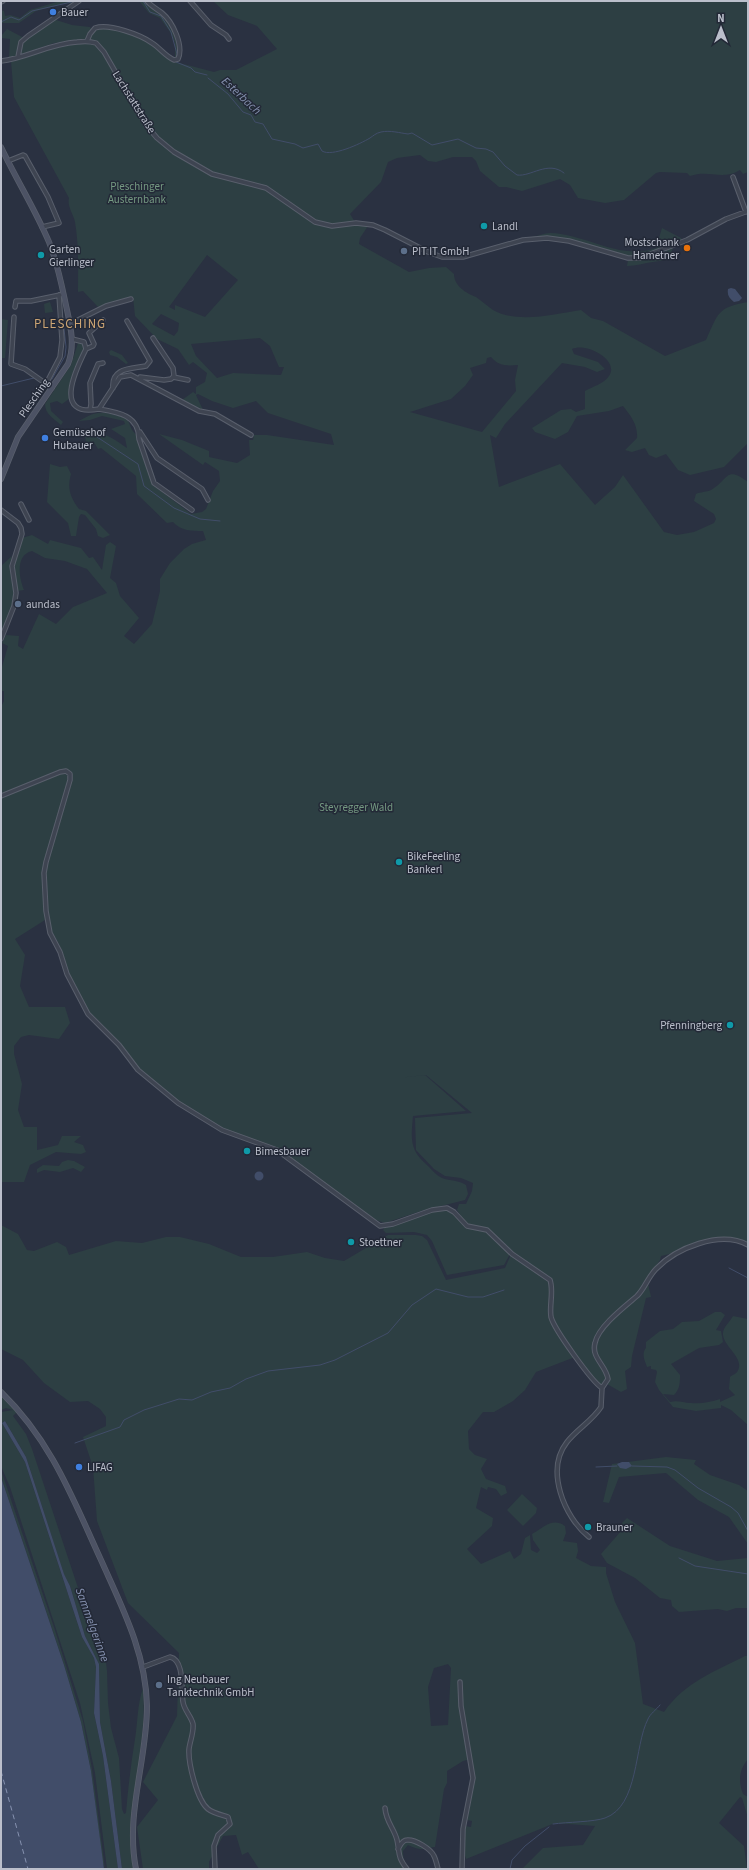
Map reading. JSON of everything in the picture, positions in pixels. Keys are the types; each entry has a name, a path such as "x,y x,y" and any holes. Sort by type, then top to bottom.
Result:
{"main road":[{"name":"Plesching","path":"1,147 42,227 54,257 61,294 70,324 72,339 70,358 52,388 18,437 1,477"},
{"path":"1,1392 34,1428 58,1466 130,1625 142,1667 146,1698 146,1723 134,1813 133,1843 136,1869"}],"street":[{"path":"18,58 22,42 28,36 79,1"},
{"path":"1,61 18,58 55,44 87,41 90,34 96,28 108,27 142,36 154,44 167,57 174,60 178,59 180,54 178,40 172,27 165,16 147,1"},
{"path":"190,1 214,29 226,35 230,39"},
{"name":"Lachstattstraße","path":"87,41 96,43 100,46 146,125 157,138 174,152 212,174 266,188 315,222 332,226 356,223 379,227 428,252 448,258 470,255 523,240 547,238 569,241 633,259 645,257 687,240 726,219 747,211"},
{"path":"8,161 23,155 26,156 48,197 59,223 42,227"},
{"path":"732,177 747,211"},
{"path":"16,308 16,302 31,301 61,294 62,340 60,357 46,384"},
{"path":"70,324 106,306 131,299"},
{"path":"14,317 11,364 25,370 52,388"},
{"path":"103,320 89,333 94,344 86,349 75,373 70,393 72,400 78,406 90,410 99,409 127,416 132,419 157,458 202,489 208,500"},
{"path":"113,388 112,382 125,368 146,366 150,361 127,320"},
{"path":"153,338 173,368 173,377"},
{"path":"72,339 84,342 86,349"},
{"path":"90,410 92,377 98,364 103,363"},
{"path":"99,409 113,388 124,376 131,375 200,412 215,414 251,435"},
{"path":"137,377 164,380 172,379 173,377 188,380"},
{"path":"139,431 139,439 154,483 192,510"},
{"path":"21,504 29,520"},
{"path":"1,510 16,521 21,528 22,534 12,566 16,594 14,606 1,639"},
{"path":"1,796 60,772 66,771 70,774 68,788 46,862 45,881 49,927 60,952 69,979 86,1010 119,1045 138,1070 178,1103 211,1124 239,1137 277,1150 380,1226 393,1224 424,1212 442,1208 454,1212 467,1226 487,1230 512,1254 550,1280 551,1315 556,1329 579,1362 602,1388"},
{"path":"589,1537 580,1529 568,1510 558,1483 557,1470 560,1453 566,1443 601,1407 602,1388 607,1382 607,1376 598,1361 594,1350 598,1334 606,1324 641,1291 654,1271 662,1262 682,1251 708,1242 732,1241 748,1245"},
{"path":"142,1667 170,1657 175,1660 177,1664 182,1678 183,1702 193,1725 189,1749 191,1771 204,1805 209,1810 228,1817 230,1824 218,1835 214,1846 215,1869"},
{"path":"460,1682 462,1706 473,1778 463,1829 462,1869"},
{"path":"385,1808 386,1817 397,1840 397,1850 402,1863 407,1869"},
{"path":"397,1850 402,1842 407,1840 414,1842 427,1849 434,1855 438,1869"}],"green space":[{"path":"60,1 77,1 74,4 67,3 36,11 19,23 1,23 1,10 4,11 5,16 10,15 20,18 30,10"},
{"path":"139,1 146,1 169,25 177,47 178,56 175,59 175,43 170,32 160,18 149,13"},
{"path":"213,1 748,1 748,172 743,174 740,170 727,175 697,174 690,176 687,173 660,172 656,173 624,200 605,203 578,198 570,185 560,179 522,191 499,187 480,171 476,161 472,157 453,157 436,162 428,161 420,155 397,158 388,162 381,182 350,214 355,222 332,224 316,221 272,190 212,172 176,152 163,142 149,126 102,47 95,41 89,40 89,37 97,29 106,28 137,36 158,49 172,61 214,72 220,70 236,70 277,49 257,26 228,15"},
{"path":"53,19 72,25 90,27 92,30 84,40 54,43 19,55 20,49 27,38"},
{"path":"7,29 24,38 16,56 9,58 10,39 1,38"},
{"path":"65,44 96,44 103,52 137,114 149,131 159,142 186,162 221,179 268,191 315,223 332,227 355,224 368,226 360,238 359,244 409,272 429,268 446,267 454,274 456,282 461,288 493,310 503,314 537,317 581,310 591,318 603,321 665,356 706,340 716,318 724,309 748,302 748,443 724,467 690,475 678,470 666,454 656,458 649,455 645,448 632,452 625,450 637,438 637,433 629,413 623,406 609,411 577,416 568,432 555,439 535,432 532,428 561,410 571,409 576,412 585,409 585,391 601,383 609,376 611,370 610,364 606,359 593,350 578,347 572,349 574,354 598,362 605,369 597,372 585,367 562,363 505,424 496,438 490,435 499,487 560,464 595,505 615,487 623,475 664,532 677,535 694,532 714,523 716,519 714,514 694,501 696,494 711,490 731,474 741,477 748,482 748,1243 737,1240 714,1241 661,1256 660,1260 647,1279 651,1297 646,1298 632,1356 631,1367 625,1371 627,1389 621,1392 607,1384 600,1384 572,1352 575,1357 536,1372 525,1390 513,1401 494,1412 483,1412 468,1431 469,1449 475,1455 487,1459 481,1469 486,1479 505,1486 507,1493 501,1496 496,1489 488,1487 487,1490 481,1487 476,1508 493,1518 492,1526 467,1549 481,1564 510,1551 514,1559 521,1554 525,1538 530,1535 531,1550 537,1553 540,1550 533,1540 532,1534 544,1526 552,1523 565,1526 566,1533 563,1541 577,1543 578,1551 576,1558 591,1566 606,1567 606,1573 615,1602 635,1643 643,1704 664,1712 681,1693 691,1685 711,1673 745,1656 748,1656 748,1759 741,1771 740,1785 743,1794 748,1797 748,1818 742,1798 740,1797 719,1823 744,1846 747,1869 522,1869 543,1848 583,1845 595,1826 555,1823 466,1859 464,1853 465,1826 471,1827 472,1821 467,1820 474,1785 471,1759 463,1761 447,1771 447,1783 444,1789 435,1847 422,1849 408,1845 403,1851 404,1869 259,1869 248,1852 242,1855 236,1835 223,1836 209,1862 209,1869 143,1869 137,1827 158,1800 143,1782 177,1716 179,1653 128,1603 97,1521 93,1467 83,1437 106,1426 106,1417 100,1409 88,1401 70,1402 44,1383 23,1360 1,1349 1,1225 18,1234 27,1250 34,1251 57,1242 66,1247 69,1255 116,1241 142,1243 166,1237 180,1237 209,1244 241,1257 273,1257 307,1252 325,1258 344,1261 388,1235 416,1235 422,1236 427,1240 446,1280 505,1268 512,1252 487,1230 474,1225 466,1224 457,1210 459,1204 466,1204 472,1191 473,1183 461,1178 445,1176 434,1169 416,1150 415,1118 472,1113 426,1075 466,1111 413,1116 412,1138 414,1149 417,1155 438,1176 466,1185 468,1194 465,1200 421,1211 385,1223 376,1220 280,1153 271,1148 243,1140 216,1128 178,1105 135,1069 109,1037 88,1017 65,974 67,970 59,944 52,932 48,918 45,873 72,777 70,771 59,770 1,794 1,707 4,701 4,691 1,691 1,670 8,646 2,643 6,635 19,636 18,646 23,649 39,614 56,624 73,607 107,593 87,569 65,561 45,558 32,551 23,557 21,562 20,573 24,590 17,591 14,569 17,553 22,538 32,535 48,544 50,540 81,548 89,558 93,557 102,570 106,545 110,542 116,546 110,578 116,583 120,596 139,618 124,636 134,644 152,624 160,591 160,579 170,563 184,549 192,544 206,540 203,531 187,530 173,522 167,523 137,494 136,476 101,448 98,449 95,444 86,443 85,435 97,433 108,436 127,448 125,438 111,429 125,424 124,421 102,416 90,420 79,421 92,414 98,413 108,413 127,418 132,430 138,437 139,447 153,485 191,514 202,512 206,509 213,491 220,481 219,471 205,462 203,465 159,434 182,440 209,451 209,457 237,463 250,455 249,440 253,440 254,435 267,435 334,445 331,434 268,413 256,401 233,408 212,401 198,394 196,395 203,410 182,400 193,392 196,394 196,387 205,382 207,373 193,362 189,365 178,349 157,339 135,316 133,297 98,307 83,291 78,292 77,239 75,222 69,207 69,198 14,97 11,61","holes":["207,255 238,280 205,317 175,305 175,310 169,307","161,314 179,323 178,331 174,336 152,324","260,338 270,346 279,367 284,367 281,375 233,373 217,378 196,356 191,344","491,357 503,365 518,365 515,380 516,391 482,432 410,412 451,399 465,386 473,375 470,368 486,363 487,358","448,1664 451,1668 448,1725 431,1726 428,1687 434,1668"]},
{"path":"662,228 681,238 682,240 641,257 626,256 563,238 532,237 548,233 563,234 617,249 643,251 656,248"},
{"path":"673,247 669,257 664,260 627,266 628,260 639,260"},
{"path":"50,302 53,312 45,313 44,304"},
{"path":"1,319 8,320 5,358 1,358"},
{"path":"78,343 82,343 83,350 71,379 69,399 62,404 57,401 50,403 51,411 63,422 61,425 48,413 45,408 45,404 71,365"},
{"path":"111,350 122,355 128,363 126,364 117,357 110,355 109,352"},
{"path":"50,464 60,467 67,466 71,474 69,488 76,505 79,509 86,511 110,535 103,538 98,536 96,529 85,515 81,514 79,517 76,536 71,536 68,523 47,502"},
{"path":"12,556 10,567 14,603 1,636 1,566"},
{"path":"63,773 69,776 69,781 43,875 45,920 15,939 25,955 20,986 29,1007 65,1007 70,1023 59,1039 29,1035 21,1037 14,1046 14,1054 22,1084 18,1110 24,1127 37,1127 37,1150 58,1145 62,1136 81,1136 74,1142 83,1145 86,1152 81,1154 56,1152 30,1165 24,1182 1,1182 1,798"},
{"path":"68,1160 74,1161 85,1167 81,1172 73,1168 60,1172 44,1170 37,1173 37,1169 43,1165 59,1166 62,1162"},
{"path":"437,1209 449,1209 466,1227 487,1232 510,1254 504,1265 447,1275 432,1241 427,1235 414,1232 386,1233 383,1230 385,1227"},
{"path":"715,1312 721,1312 725,1315 716,1330 721,1331 723,1342 719,1345 699,1348 671,1364 680,1375 679,1385 674,1395 663,1394 670,1402 678,1401 688,1403 706,1402 720,1399 720,1402 735,1395 729,1389 730,1377 737,1372 739,1362 724,1340 723,1332 733,1316 748,1319 748,1425 731,1410 721,1405 721,1408 696,1411 673,1407 659,1390 655,1382 656,1370 651,1369 651,1366 647,1367 644,1360 646,1342 660,1331 673,1329 682,1322 699,1321"},
{"path":"1,1396 17,1412 13,1416 26,1434 85,1609 105,1654 108,1703 111,1728 119,1758 122,1809 124,1814 126,1813 139,1707 143,1688 144,1711 132,1824 134,1869 122,1869 111,1781 100,1722 99,1664 85,1636 70,1586 64,1575 26,1457 5,1421 2,1423 25,1462 82,1637 94,1658 96,1667 94,1713 103,1756 118,1869 107,1869 95,1773 80,1703 10,1487 1,1466 1,1412 13,1410 6,1408 1,1410"},
{"path":"666,1457 696,1460 694,1464 710,1475 739,1485 748,1491 748,1544 729,1517 698,1500 666,1473 619,1477 609,1503 603,1502 612,1464"},
{"path":"1,1470 54,1627 83,1721 92,1769 105,1869 102,1859 91,1771 81,1722 64,1665 1,1477"},
{"path":"522,1494 537,1508 536,1513 523,1526 507,1510"},
{"path":"627,1518 670,1546 717,1561 748,1558 748,1608 736,1608 727,1611 718,1609 679,1612 672,1606 671,1600 660,1598 635,1578 607,1563 601,1554 622,1530 619,1526"}],"water":[{"path":"728,289 735,289 742,298 739,301 734,302 728,295"},
{"path":"257,1172 261,1172 263,1176 261,1180 257,1180 255,1178 255,1174"},
{"path":"5,1421 26,1457 64,1574 70,1586 85,1636 99,1664 100,1722 111,1781 122,1869 118,1869 103,1756 94,1713 96,1667 94,1658 82,1637 25,1462 2,1423"},
{"path":"629,1462 632,1466 626,1469 620,1468 617,1464"},
{"path":"1,1477 64,1665 81,1722 91,1771 104,1869 1,1869"}],"waterway":[{"name":"Esterbach","path":"1,22 11,17 19,20 32,11 76,1"},
{"name":"Esterbach","path":"143,1 150,12 161,16 171,32 177,54 176,58"},
{"name":"Esterbach","path":"176,62 191,68 195,72 207,75"},
{"name":"Esterbach","path":"208,78 228,94 243,112 251,115 255,122 263,124 272,139 295,144 303,148 318,144 322,151 332,152 353,146 384,131 408,134 412,133 432,145 458,139 476,148 486,149 493,152 505,166 517,175 546,168 558,169 564,173"},
{"path":"89,316 102,310"},
{"path":"52,379 65,356 66,347 62,311"},
{"path":"1,386 34,378"},
{"path":"94,435 138,464 144,486 174,508 200,519 220,521"},
{"path":"729,1268 748,1278"},
{"path":"75,1443 120,1427 124,1420 144,1410 179,1399 192,1400 211,1392 230,1388 246,1379 268,1371 320,1365 335,1360 388,1333 412,1305 436,1289 468,1297 483,1297 504,1290"},
{"path":"596,1467 617,1466"},
{"path":"632,1466 667,1467 675,1470 698,1488 731,1507 738,1513 748,1531"},
{"path":"679,1558 695,1566 748,1574"},
{"path":"553,1824 605,1818 616,1811 624,1801 630,1789 640,1744 648,1719 660,1705"},
{"path":"510,1869 512,1860 525,1846 549,1827"}],"ferry route":[{"path":"1,1771 28,1869"}],"place":[{"name":"Bauer","path":"53,12"},
{"name":"Landl","path":"484,226"},
{"name":"Mostschank Hametner","path":"687,248"},
{"name":"PIT IT GmbH","path":"404,251"},
{"name":"Garten Gierlinger","path":"41,255"},
{"name":"Gemüsehof Hubauer","path":"45,438"},
{"name":"aundas","path":"18,604"},
{"name":"BikeFeeling Bankerl","path":"399,862"},
{"name":"Pfenningberg","path":"730,1025"},
{"name":"Bimesbauer","path":"247,1151"},
{"name":"Stoettner","path":"351,1242"},
{"name":"LIFAG","path":"79,1467"},
{"name":"Brauner","path":"588,1527"},
{"name":"Ing Neubauer Tanktechnik GmbH","path":"159,1685"}],"district":[{"name":"PLESCHING","path":"70,324"}],"park label":[{"name":"Pleschinger Austernbank","path":"137,192"},
{"name":"Steyregger Wald","path":"356,807"}],"water label":[{"name":"Sammelgerinne","path":"92,1625"}]}
